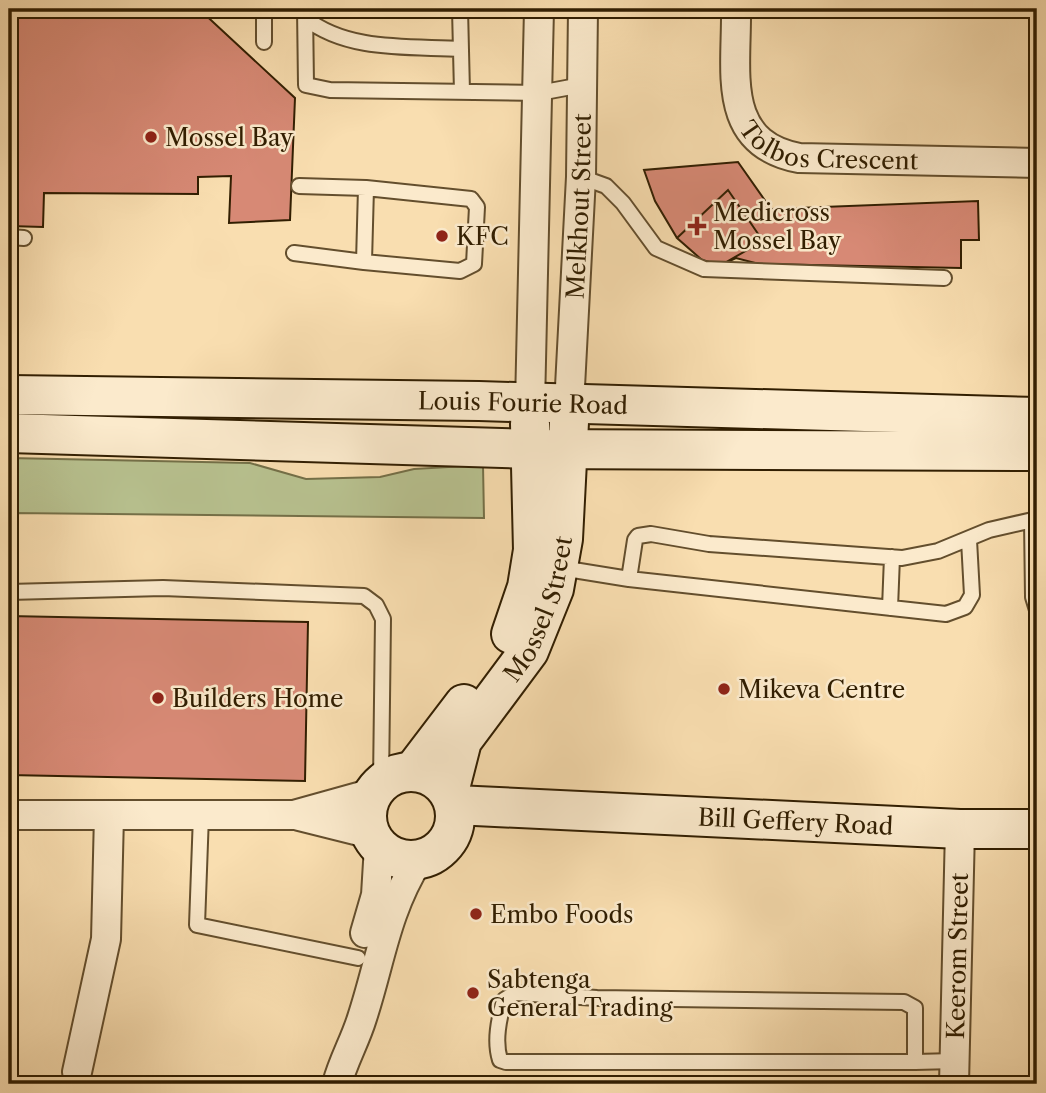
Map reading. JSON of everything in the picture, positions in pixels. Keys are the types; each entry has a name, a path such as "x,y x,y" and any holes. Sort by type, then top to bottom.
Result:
{"main road":[{"name":"Louis Fourie Road","path":"9,395 479,401 530,405 1037,417"},
{"name":"Mossel Street","path":"389,782 503,652 510,638 527,587 533,550 530,405"},
{"name":"Mossel Street","path":"452,810 462,741 529,651 559,568 569,406"},
{"name":"Louis Fourie Road","path":"9,433 531,449 1037,451"},
{"path":"430,775 452,810 440,850 418,860 404,860 375,840 366,820 389,782 430,775"},
{"name":"Bill Geffery Road","path":"452,810 1037,830"}],"street":[{"name":"Melkhout Street","path":"530,405 539,93 538,9"},
{"name":"Melkhout Street","path":"569,406 581,177 583,9"},
{"name":"Tolbos Crescent","path":"736,9 738,109 746,128 772,151 799,158 1037,163"},
{"path":"294,815 389,782"},
{"path":"9,815 294,815 375,840 376,895 346,1014 344,1056 337,1084"},
{"path":"77,1072 106,939 109,815"},
{"name":"Keerom Street","path":"954,1073 960,829"},
{"path":"344,1056 363,1016 393,905 418,860"}],"lane":[{"path":"264,9 264,42"},
{"path":"460,9 462,92"},
{"path":"305,13 330,33 348,40 461,49"},
{"path":"305,13 306,85 330,90 539,93 582,85"},
{"path":"581,177 606,186 623,203 656,248 704,270 944,278"},
{"path":"294,253 460,271 474,264 477,247 477,207 471,199 366,188 299,186"},
{"path":"364,262 366,188"},
{"path":"629,579 635,540 645,534 709,544 892,557 938,551 989,530 1035,519 1033,597 1037,610"},
{"path":"559,568 629,579 946,614 965,607 972,594 969,540"},
{"path":"890,608 892,557"},
{"path":"9,592 163,588 365,596 376,605 383,619 389,782"},
{"path":"201,815 197,925 358,958"},
{"path":"915,1062 915,1008 904,1002 597,998 515,993 504,1000 499,1020 497,1051 500,1060 506,1062 915,1062 954,1073"}],"green space":[{"path":"9,458 250,463 306,479 380,477 414,469 483,465 484,518 13,513 15,531 9,531"}],"building":[{"name":"Mossel Bay","path":"9,9 199,9 295,98 290,220 229,223 231,176 198,177 198,194 44,193 43,227 9,226"},
{"path":"738,162 771,209 978,201 979,240 961,240 961,268 759,264 736,258 721,265 702,260 677,238 655,201 644,170"},
{"path":"728,190 763,241 721,265 702,260 677,238"},
{"name":"Builders Home","path":"9,616 308,622 305,781 9,775"}],"place":[{"name":"Mossel Bay","path":"151,137"},
{"name":"Medicross Mossel Bay","path":"697,226"},
{"name":"KFC","path":"442,236"},
{"name":"Mikeva Centre","path":"724,689"},
{"name":"Builders Home","path":"158,698"},
{"name":"Embo Foods","path":"476,914"},
{"name":"Sabtenga General Trading","path":"473,993"}]}
